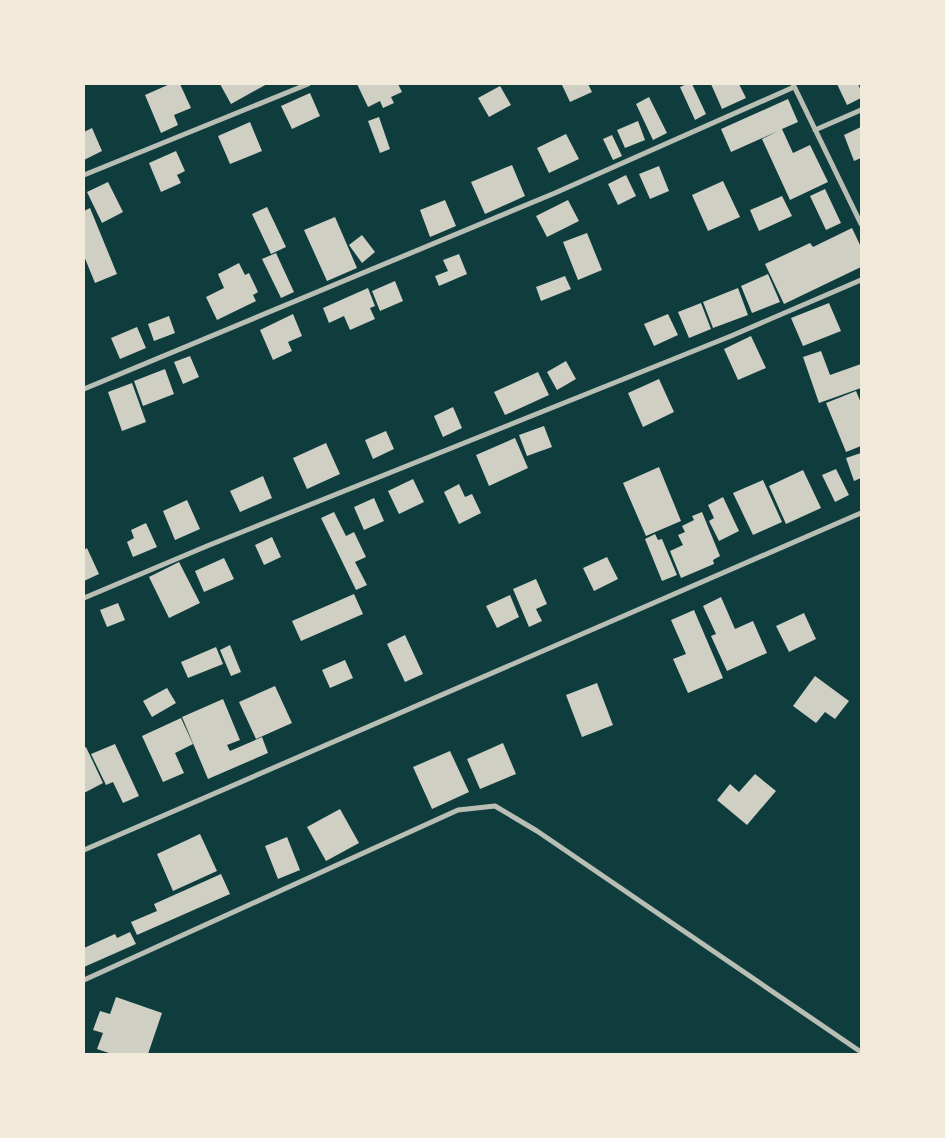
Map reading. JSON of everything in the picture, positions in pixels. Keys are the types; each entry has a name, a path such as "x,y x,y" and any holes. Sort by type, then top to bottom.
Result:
{"street":[{"path":"84,175 308,84"},
{"path":"84,389 555,193 794,85 861,224"},
{"path":"815,130 861,110"},
{"path":"84,598 216,542 731,336 861,280"},
{"path":"84,850 861,512"},
{"path":"84,980 458,810 495,806 536,831 861,1052"}],"building":[{"path":"170,84 180,84 191,108 174,115 178,125 161,133 145,95"},
{"path":"220,84 267,84 231,104"},
{"path":"357,84 398,84 402,92 391,97 394,103 383,108 380,101 368,107"},
{"path":"588,84 592,92 570,102 562,85"},
{"path":"692,84 706,114 695,120 680,87"},
{"path":"711,84 739,84 746,98 722,109"},
{"path":"837,84 858,84 861,98 847,105"},
{"path":"500,86 511,105 489,117 478,98"},
{"path":"310,93 320,116 292,129 281,106"},
{"path":"649,97 667,133 653,140 636,104"},
{"path":"788,99 798,122 782,129 793,153 810,145 828,182 790,200 762,139 778,131 731,152 721,129"},
{"path":"379,117 390,149 380,153 368,121"},
{"path":"638,121 645,140 625,148 617,130"},
{"path":"250,122 262,151 230,164 218,136"},
{"path":"861,127 861,158 854,161 844,135"},
{"path":"92,128 102,151 84,160 84,132"},
{"path":"566,134 579,159 549,173 537,148"},
{"path":"612,135 622,156 613,160 603,139"},
{"path":"176,151 185,171 177,175 181,183 161,192 149,163"},
{"path":"512,165 525,196 485,214 471,182"},
{"path":"659,166 669,191 650,199 639,174"},
{"path":"626,175 636,196 618,205 608,184"},
{"path":"723,181 740,217 708,231 692,195"},
{"path":"108,182 123,212 102,223 87,192"},
{"path":"825,189 841,223 826,230 810,196"},
{"path":"782,196 792,216 759,231 750,210"},
{"path":"445,200 456,226 430,237 420,210"},
{"path":"568,200 579,221 547,237 536,216"},
{"path":"267,207 286,247 271,254 252,214"},
{"path":"90,208 117,274 95,283 84,256 84,211"},
{"path":"335,217 357,268 327,281 304,230"},
{"path":"852,228 861,247 861,267 784,304 765,264 810,243 813,247"},
{"path":"587,233 602,270 578,280 563,242"},
{"path":"362,235 375,252 362,263 349,245"},
{"path":"276,253 294,292 281,298 262,259"},
{"path":"459,254 467,274 439,286 435,276 448,271 443,260"},
{"path":"239,263 245,275 249,273 258,292 253,295 256,301 217,320 206,297 224,288 218,274"},
{"path":"768,274 780,302 752,313 741,286"},
{"path":"565,276 571,289 541,301 536,287"},
{"path":"395,281 403,301 380,311 372,291"},
{"path":"368,288 375,306 370,308 375,319 350,330 344,316 329,323 323,308"},
{"path":"738,288 748,315 713,328 703,302"},
{"path":"701,303 711,329 689,338 678,312"},
{"path":"829,303 841,331 803,346 791,318"},
{"path":"293,314 302,336 288,342 292,351 273,360 260,330"},
{"path":"668,314 678,335 654,346 644,324"},
{"path":"169,316 175,333 154,341 148,324"},
{"path":"137,327 146,348 120,359 111,338"},
{"path":"751,336 766,368 738,380 724,349"},
{"path":"821,351 830,375 861,364 861,388 819,403 803,357"},
{"path":"190,356 199,377 183,384 174,362"},
{"path":"566,361 576,379 557,390 547,372"},
{"path":"165,369 174,394 143,406 134,381"},
{"path":"538,372 549,395 505,415 494,392"},
{"path":"659,379 674,412 643,427 628,393"},
{"path":"132,383 146,422 122,431 108,392"},
{"path":"856,391 861,403 861,446 846,452 826,403"},
{"path":"453,407 462,428 443,437 434,416"},
{"path":"544,426 552,447 527,456 519,435"},
{"path":"386,431 394,449 373,459 365,440"},
{"path":"515,438 528,468 489,486 476,455"},
{"path":"326,443 340,474 307,489 293,458"},
{"path":"861,453 861,478 854,481 846,458"},
{"path":"659,467 681,521 646,536 623,483"},
{"path":"836,469 849,495 835,502 822,475"},
{"path":"803,470 821,508 786,524 769,486"},
{"path":"263,476 272,498 240,512 230,491"},
{"path":"413,479 424,502 399,514 388,491"},
{"path":"763,480 782,522 753,535 733,493"},
{"path":"459,484 465,497 472,494 481,513 459,524 444,492"},
{"path":"723,497 739,531 719,541 709,521 714,518 708,505"},
{"path":"374,498 384,521 364,530 354,507"},
{"path":"187,500 200,529 175,540 163,511"},
{"path":"334,512 346,536 354,532 366,557 355,562 367,585 356,590 321,518"},
{"path":"702,512 720,556 713,560 714,564 681,578 670,551 683,545 678,535 685,532 682,526 694,520 692,516"},
{"path":"146,523 157,547 133,557 127,542 134,538 131,530"},
{"path":"655,534 658,540 662,539 677,575 662,581 645,539"},
{"path":"272,537 281,557 264,565 255,545"},
{"path":"87,548 99,574 84,581 84,550"},
{"path":"607,557 618,579 594,591 583,568"},
{"path":"224,558 234,579 204,592 195,571"},
{"path":"179,562 200,603 169,618 149,577"},
{"path":"536,579 547,604 536,609 542,621 529,627 513,589"},
{"path":"354,594 363,614 301,641 292,621"},
{"path":"510,595 519,617 497,628 486,606"},
{"path":"721,597 735,629 753,621 767,653 727,671 711,636 716,634 703,606"},
{"path":"118,603 125,620 107,627 100,610"},
{"path":"694,610 723,678 688,693 673,659 686,654 671,620"},
{"path":"804,613 816,639 789,652 776,626"},
{"path":"405,635 423,674 405,682 387,644"},
{"path":"230,645 241,672 231,676 220,650"},
{"path":"216,647 223,664 188,678 181,662"},
{"path":"345,660 353,678 330,688 322,670"},
{"path":"815,676 849,701 835,719 825,712 816,723 793,706"},
{"path":"597,683 613,725 582,737 566,695"},
{"path":"275,686 292,723 256,739 239,702"},
{"path":"167,688 176,703 152,717 143,701"},
{"path":"223,699 240,740 227,745 230,751 262,737 268,753 208,779 182,717"},
{"path":"181,718 193,744 175,753 184,773 163,782 142,736"},
{"path":"503,743 516,774 480,789 467,759"},
{"path":"115,744 139,796 123,803 113,782 106,785 91,754"},
{"path":"86,747 103,783 84,793 84,748"},
{"path":"450,751 469,792 432,809 413,767"},
{"path":"755,774 776,791 747,825 717,800 730,784 739,792"},
{"path":"340,809 359,843 326,861 307,827"},
{"path":"200,834 217,871 173,891 157,854"},
{"path":"287,837 300,870 278,879 265,846"},
{"path":"221,874 230,894 137,935 131,922 157,911 154,904"},
{"path":"130,932 136,944 84,967 84,948 115,934 117,938"},
{"path":"116,997 162,1013 148,1054 112,1054 97,1049 103,1033 93,1030 100,1011 110,1014"}]}
